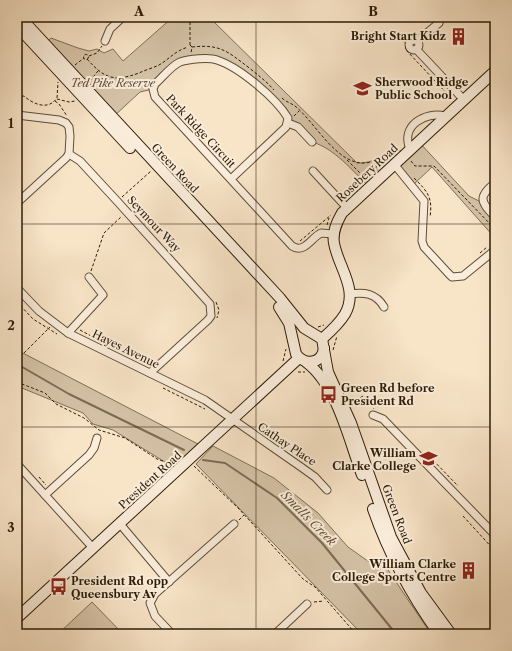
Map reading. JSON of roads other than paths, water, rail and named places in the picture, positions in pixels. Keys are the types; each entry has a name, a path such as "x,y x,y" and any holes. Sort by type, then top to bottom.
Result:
{"main road":[{"name":"Green Road","path":"20,17 280,298 300,323 322,340 328,372 351,423 391,537 421,593 451,634"},
{"name":"Green Road","path":"17,26 283,313 293,335 291,347"},
{"name":"Rosebery Road","path":"330,234 346,208 397,167 445,116 495,71"},
{"path":"322,340 303,335 291,347 303,360 318,360 322,356 322,340 346,313 349,304 349,285 330,234"},
{"name":"Green Road","path":"303,360 326,384 344,425 390,552 414,598 439,634"},
{"name":"President Road","path":"17,618 233,420 303,360"}],"street":[{"path":"104,41 110,29 123,17"},
{"path":"441,17 439,23 417,41 413,40 409,44 410,49 416,49 463,99"},
{"name":"Park Ridge Circuit","path":"231,179 288,124 287,115 268,94 240,72 215,59 181,62 155,84 153,89 155,97 231,179 295,248 304,248 318,235 330,234"},
{"path":"17,115 59,120 66,123 70,130 68,154 17,203"},
{"path":"408,154 408,136 416,122 430,115 445,116"},
{"path":"288,124 298,127 312,142"},
{"name":"Seymour Way","path":"68,154 80,161 210,304 211,316 208,320 150,373"},
{"path":"397,167 424,201 425,216 421,235 424,247 448,274 452,277 463,276 492,248"},
{"path":"313,171 346,208"},
{"path":"495,183 484,192 482,199 486,207 495,217"},
{"path":"68,333 103,295 89,277"},
{"name":"Hayes Avenue","path":"17,288 39,311 68,333 205,400 233,420"},
{"path":"350,294 367,293 378,299 384,307"},
{"path":"373,414 383,419 495,535"},
{"name":"Cathay Place","path":"233,420 311,474 327,490"},
{"path":"45,495 89,455 94,448 97,438"},
{"path":"17,464 93,548"},
{"path":"120,524 169,582"},
{"path":"172,634 155,616 150,603 155,594 234,524"},
{"path":"276,634 307,604"}],"waterway":[{"name":"Smalls Creek","path":"17,364 69,394 184,450"},
{"name":"Smalls Creek","path":"203,460 225,463 277,498 322,543 396,634"}],"place":[{"name":"Bright Start Kidz","path":"459,36"},
{"name":"Sherwood Ridge Public School","path":"362,88"},
{"name":"Green Rd before President Rd","path":"328,394"},
{"name":"William Clarke College","path":"429,459"},
{"name":"William Clarke College Sports Centre","path":"469,570"},
{"name":"President Rd opp Queensbury Av","path":"58,587"}],"park label":[{"name":"Ted Pike Reserve","path":"113,83"}]}
